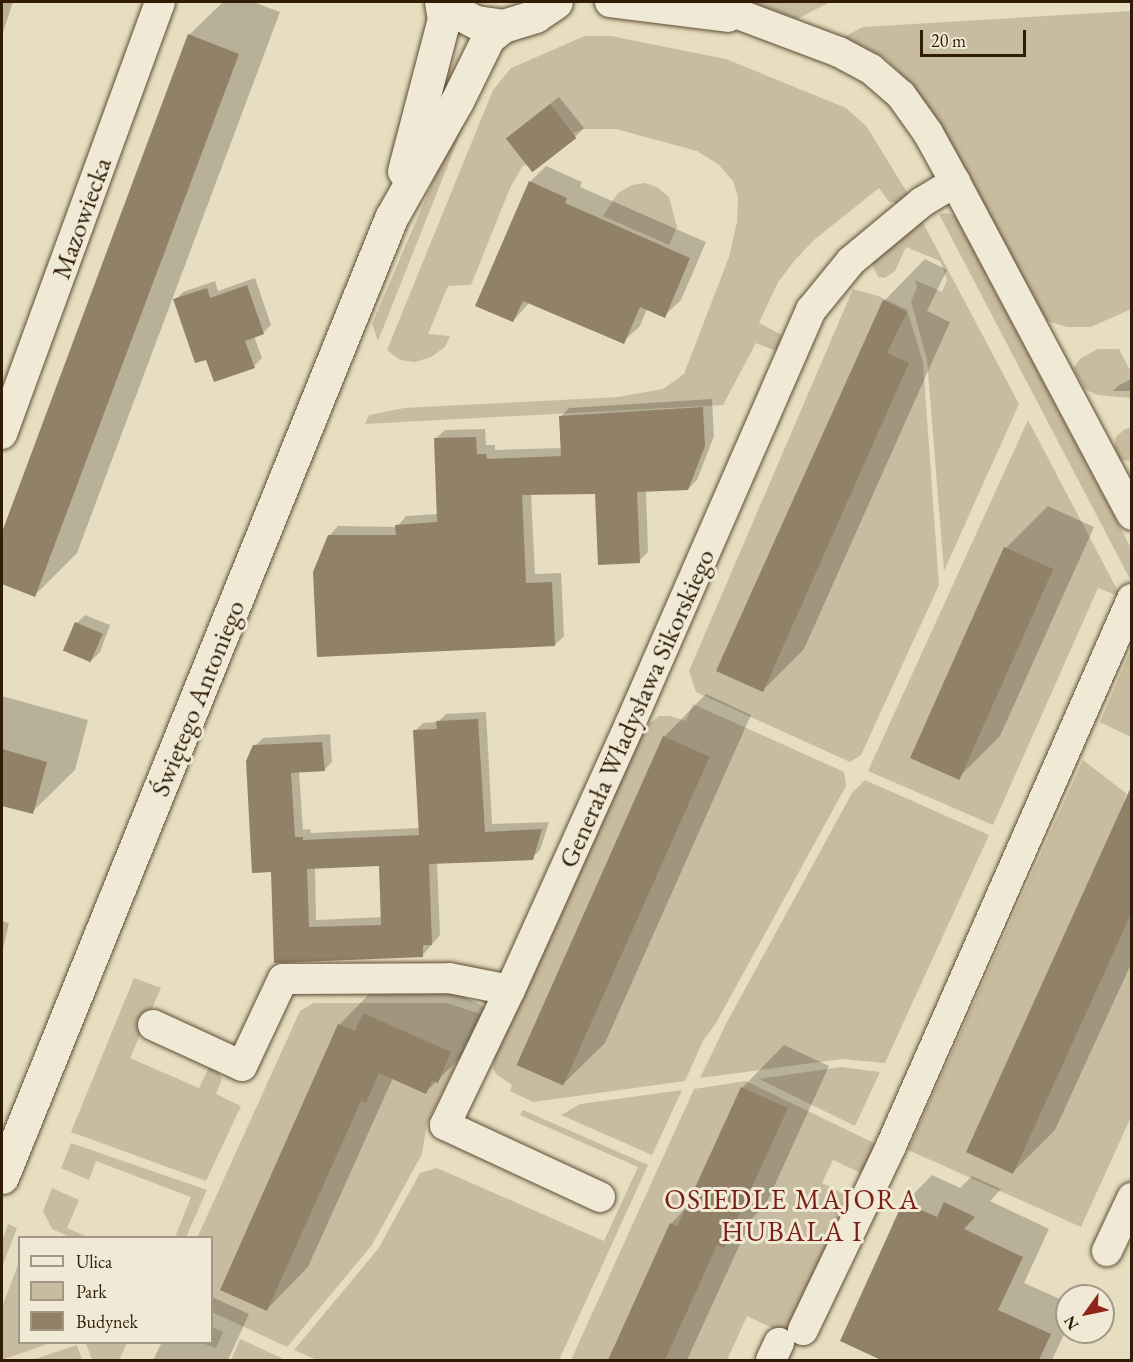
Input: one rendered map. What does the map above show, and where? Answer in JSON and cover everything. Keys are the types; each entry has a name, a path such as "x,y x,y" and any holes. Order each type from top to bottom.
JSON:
{"street":[{"name":"Mazowiecka","path":"2,434 160,2"},
{"name":"Świętego Antoniego","path":"391,218 444,19 441,2"},
{"path":"446,2 453,10 476,22 503,26 536,16 556,2"},
{"path":"610,2 749,20"},
{"path":"706,2 839,52 871,69 901,95 928,133 955,182 1131,515"},
{"name":"Świętego Antoniego","path":"3,1170 391,218 457,101 488,38 503,26"},
{"name":"Generała Władysława Sikorskiego","path":"600,1197 445,1125 510,990 630,724 811,310 850,261 922,202 955,182"},
{"path":"784,1344 891,1146 1032,832 1131,599"},
{"path":"153,1025 242,1066 283,979 449,978 510,990"},
{"path":"1107,1251 1131,1198"}],"green space":[{"path":"751,2 830,2 797,19"},
{"path":"1131,11 1131,309 1091,327 1067,327 1047,321 942,126 913,86 885,58 844,37 863,27"},
{"path":"585,36 611,36 726,59 846,108 867,127 911,199 903,204 889,202 879,188 814,240 795,260 778,282 759,323 782,335 776,351 756,343 723,405 365,424 369,415 404,408 618,397 663,389 684,374 729,257 737,222 738,197 733,181 718,164 697,151 616,129 584,129 561,138 522,167 510,188 471,285 448,286 428,334 450,336 445,347 431,357 415,362 400,360 387,350 493,90 511,68"},
{"path":"463,119 465,122 378,341 372,324 443,158"},
{"path":"645,183 657,187 669,197 677,227 669,245 603,216 618,193 632,185"},
{"path":"947,213 955,216 1131,548 1131,581 939,214"},
{"path":"921,219 1019,404 944,571 927,360 911,301 917,288 915,280 942,292 947,280 940,261 906,247 895,271 885,278 878,277 870,259"},
{"path":"853,289 878,296 907,310 923,362 939,585 861,755 850,762 696,692 689,671"},
{"path":"1098,349 1119,349 1131,372 1131,398 1097,395 1085,389 1073,368 1081,358"},
{"path":"1028,420 1121,597 1098,588 993,825 868,771"},
{"path":"1131,428 1131,461 1120,460 1114,448 1116,437 1125,429"},
{"path":"1131,649 1131,737 1100,722"},
{"path":"693,704 844,772 846,786 716,1023 703,1041 685,1081 533,1102 510,1091 512,1085 496,1074 493,1068 494,1056 643,729 659,716 670,716 686,721"},
{"path":"1083,760 1127,794 1124,801 1131,805 1131,1117 1081,1227 908,1150"},
{"path":"865,780 989,835 885,1063 842,1059 700,1078 727,1022 852,793"},
{"path":"134,978 161,988 130,1058 199,1088 210,1065 215,1067 222,1079 216,1094 241,1106 206,1181 71,1132"},
{"path":"313,1003 447,1003 481,1014 427,1123 422,1154 372,1245 287,1347 213,1312 213,1236 198,1236 300,1011"},
{"path":"841,1067 880,1072 855,1126 759,1079"},
{"path":"746,1081 876,1144 863,1174 833,1160 822,1183 852,1198 788,1335 747,1316 727,1360 571,1360 694,1089"},
{"path":"682,1090 652,1155 561,1115 580,1104"},
{"path":"523,1110 648,1165 559,1360 317,1360 294,1350 378,1249 420,1173 437,1168 604,1241 638,1167 520,1115"},
{"path":"71,1143 207,1190 186,1236 175,1236 191,1197 96,1161 89,1180 61,1168"},
{"path":"52,1188 79,1200 67,1228 86,1236 68,1236 52,1229 43,1211"},
{"path":"8,1224 17,1228 2,1267 2,1241"},
{"path":"18,1265 18,1344 47,1344 2,1360 2,1307"},
{"path":"213,1327 223,1332 216,1348 205,1344 213,1344"},
{"path":"240,1339 286,1360 231,1360"},
{"path":"87,1344 127,1344 119,1360 92,1360"},
{"path":"77,1345 82,1360 32,1360"}],"building":[{"path":"188,34 239,54 35,597 2,584 2,532"},
{"path":"550,104 576,138 532,172 506,138"},
{"path":"529,181 567,198 565,203 690,258 665,318 640,307 624,344 523,301 513,322 475,306"},
{"path":"247,285 264,334 245,341 255,368 214,382 206,360 195,363 173,299 207,288 210,298"},
{"path":"883,300 907,312 887,353 909,363 763,692 716,671"},
{"path":"703,407 705,446 688,490 637,492 640,563 598,565 595,494 522,495 526,583 552,582 555,646 317,657 313,572 328,535 396,535 395,525 437,522 434,438 476,437 477,454 486,454 487,459 561,456 559,416"},
{"path":"1004,547 1053,569 959,780 910,758"},
{"path":"75,622 103,634 91,662 63,651"},
{"path":"478,719 485,832 542,829 533,860 429,864 432,945 423,945 423,957 274,963 271,872 252,873 246,761 253,745 322,742 325,771 291,773 295,837 303,837 303,840 419,835 413,730 437,729 436,721","holes":["379,866 381,925 309,927 307,869"]},
{"path":"663,736 710,757 563,1086 517,1065"},
{"path":"2,749 47,762 33,814 2,806"},
{"path":"1131,787 1131,914 1013,1174 966,1152"},
{"path":"363,1013 451,1052 438,1083 432,1081 426,1094 379,1073 366,1103 361,1101 267,1311 220,1290 338,1024 355,1031"},
{"path":"741,1087 788,1108 724,1248 717,1245 665,1360 608,1360 670,1223 677,1227"},
{"path":"903,1202 937,1217 944,1202 975,1217 964,1229 1023,1257 998,1310 1051,1334 1039,1360 881,1360 840,1341"}],"district":[{"name":"OSIEDLE MAJORA HUBALA I","path":"792,1215"}]}
